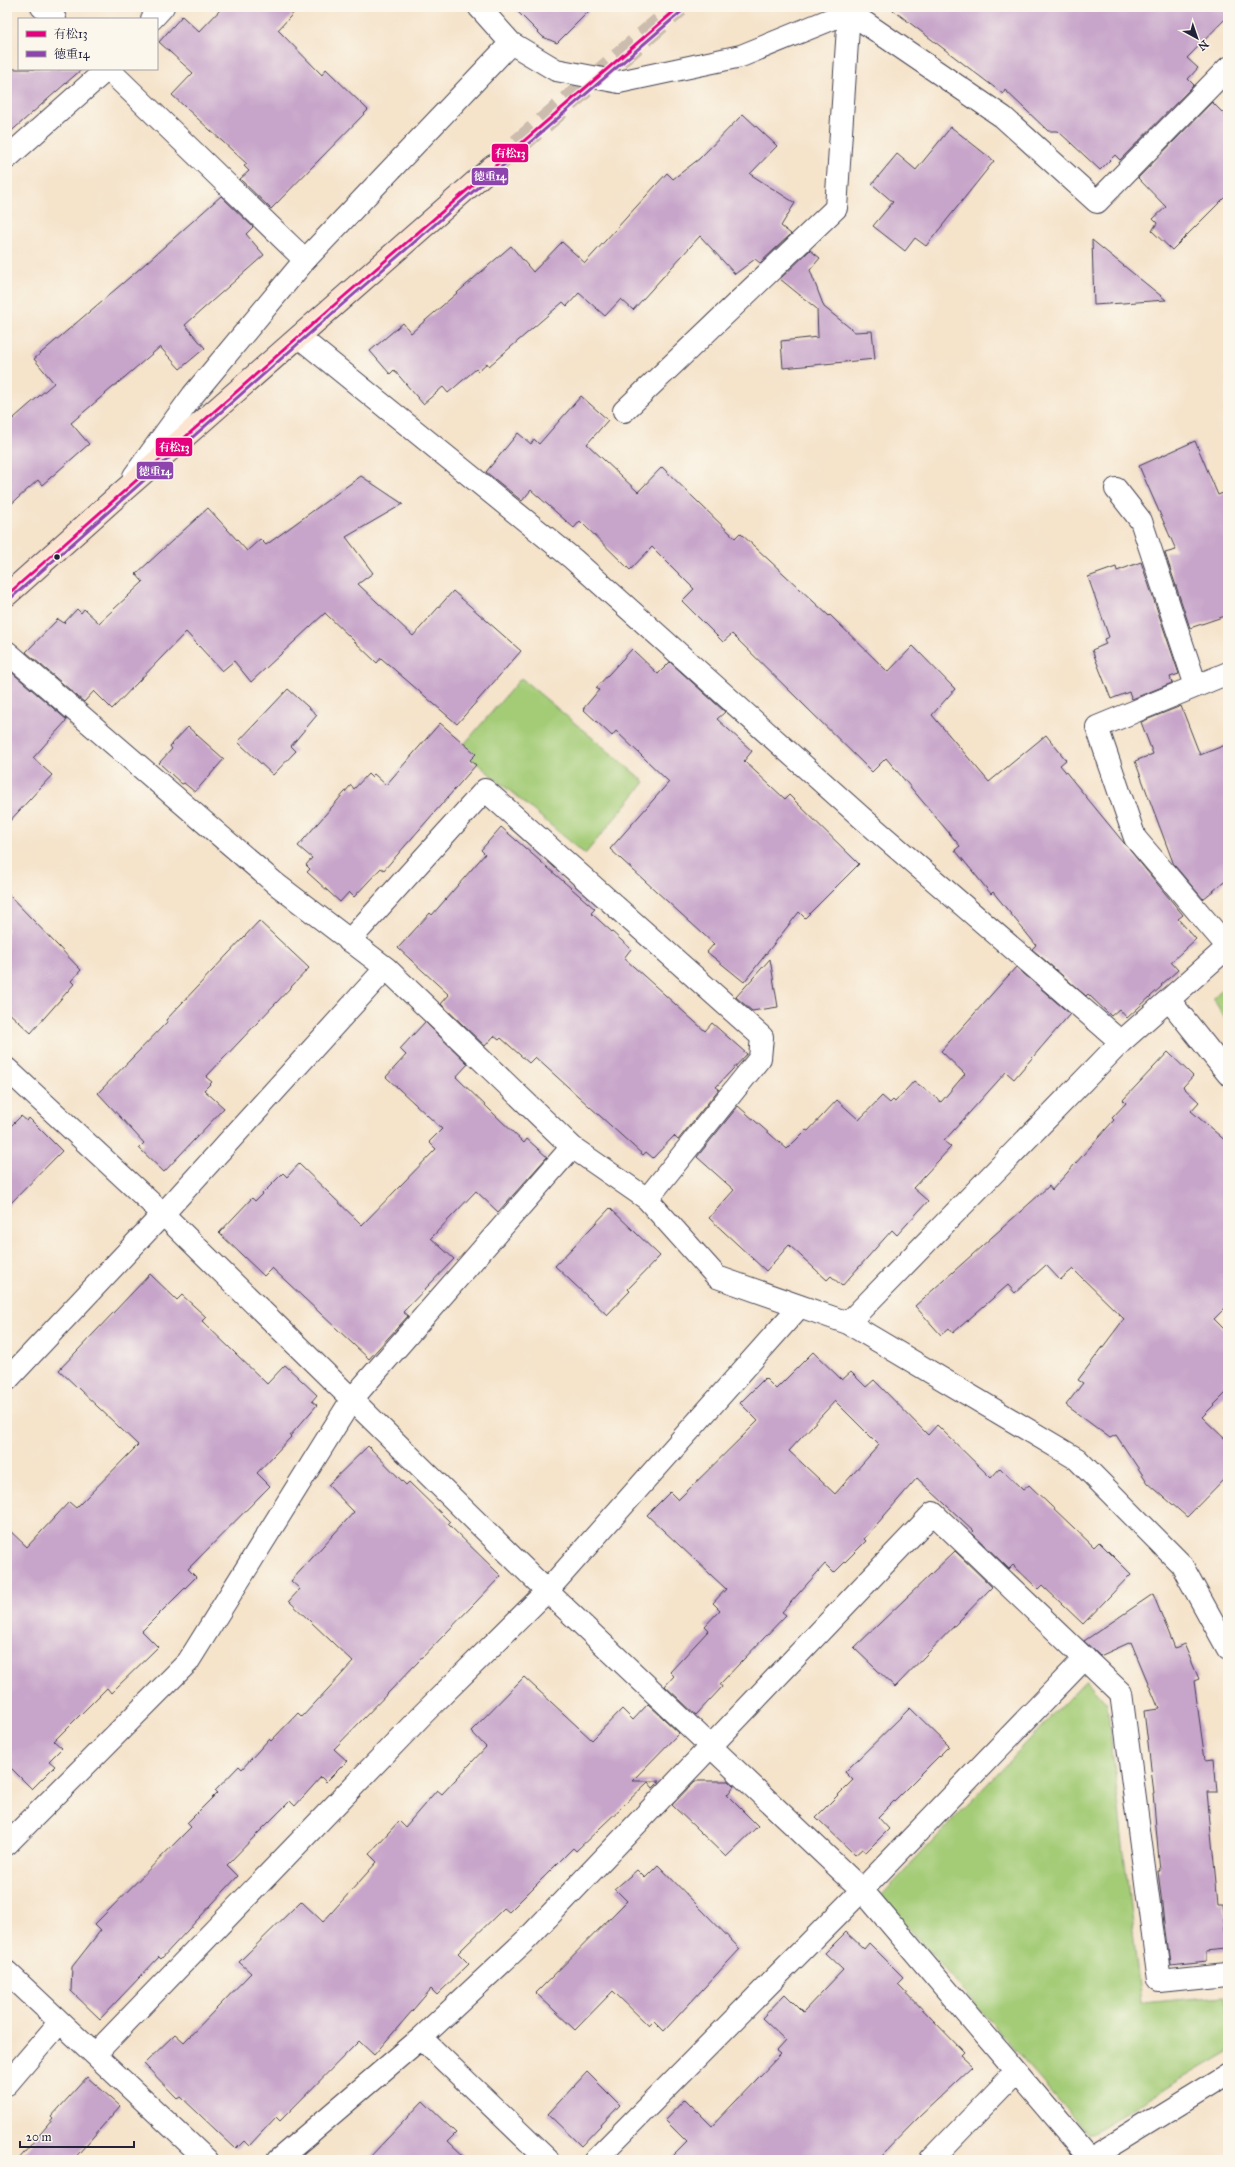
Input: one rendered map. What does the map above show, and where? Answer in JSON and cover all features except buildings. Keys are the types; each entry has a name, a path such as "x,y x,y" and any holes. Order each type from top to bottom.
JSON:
{"main road":[{"path":"7,595 493,166"}],"street":[{"path":"42,7 54,18"},
{"path":"153,18 163,7"},
{"path":"479,7 511,43 556,70 619,82 741,56 852,10"},
{"path":"852,10 1003,117 1097,202 1228,68"},
{"path":"624,411 836,208 852,10"},
{"path":"122,492 193,395 305,260 511,43"},
{"path":"7,158 107,70"},
{"path":"109,70 305,260"},
{"path":"299,337 573,559 861,817 1121,1042"},
{"path":"1116,489 1141,521 1196,686"},
{"path":"7,652 276,884 386,968 572,1147 647,1199 717,1278 848,1323 1077,1459 1181,1564 1228,1649"},
{"path":"848,1323 1121,1042 1228,947 1135,838 1097,727 1228,673"},
{"path":"349,941 485,790 762,1037 760,1058 647,1199"},
{"path":"7,1380 163,1214 386,968"},
{"path":"1169,1000 1228,1074"},
{"path":"9,1075 163,1214 547,1591 862,1890 1015,2073 1090,2159 1228,2074"},
{"path":"7,1844 188,1662 352,1399 572,1147"},
{"path":"95,2054 418,1720 547,1591 800,1306"},
{"path":"278,2160 421,2038 527,1939 933,1513 1121,1693 1159,1981 1228,1974"},
{"path":"595,2160 862,1890 1085,1658"},
{"path":"7,1972 207,2160"},
{"path":"7,2084 60,2022"},
{"path":"421,2038 548,2160"},
{"path":"931,2160 1015,2073"}],"green space":[{"path":"521,678 645,782 585,854 460,749"},
{"path":"1228,983 1228,1024 1213,998"},
{"path":"1086,1680 1107,1704 1141,2003 1224,1996 1228,2018 1228,2052 1088,2135 881,1896"}],"tunnel":[{"path":"493,166 679,7"}],"transit line":[{"name":"有松13","path":"7,595 341,299 679,7"},
{"name":"徳重14","path":"10,599 344,303 682,11"}]}
